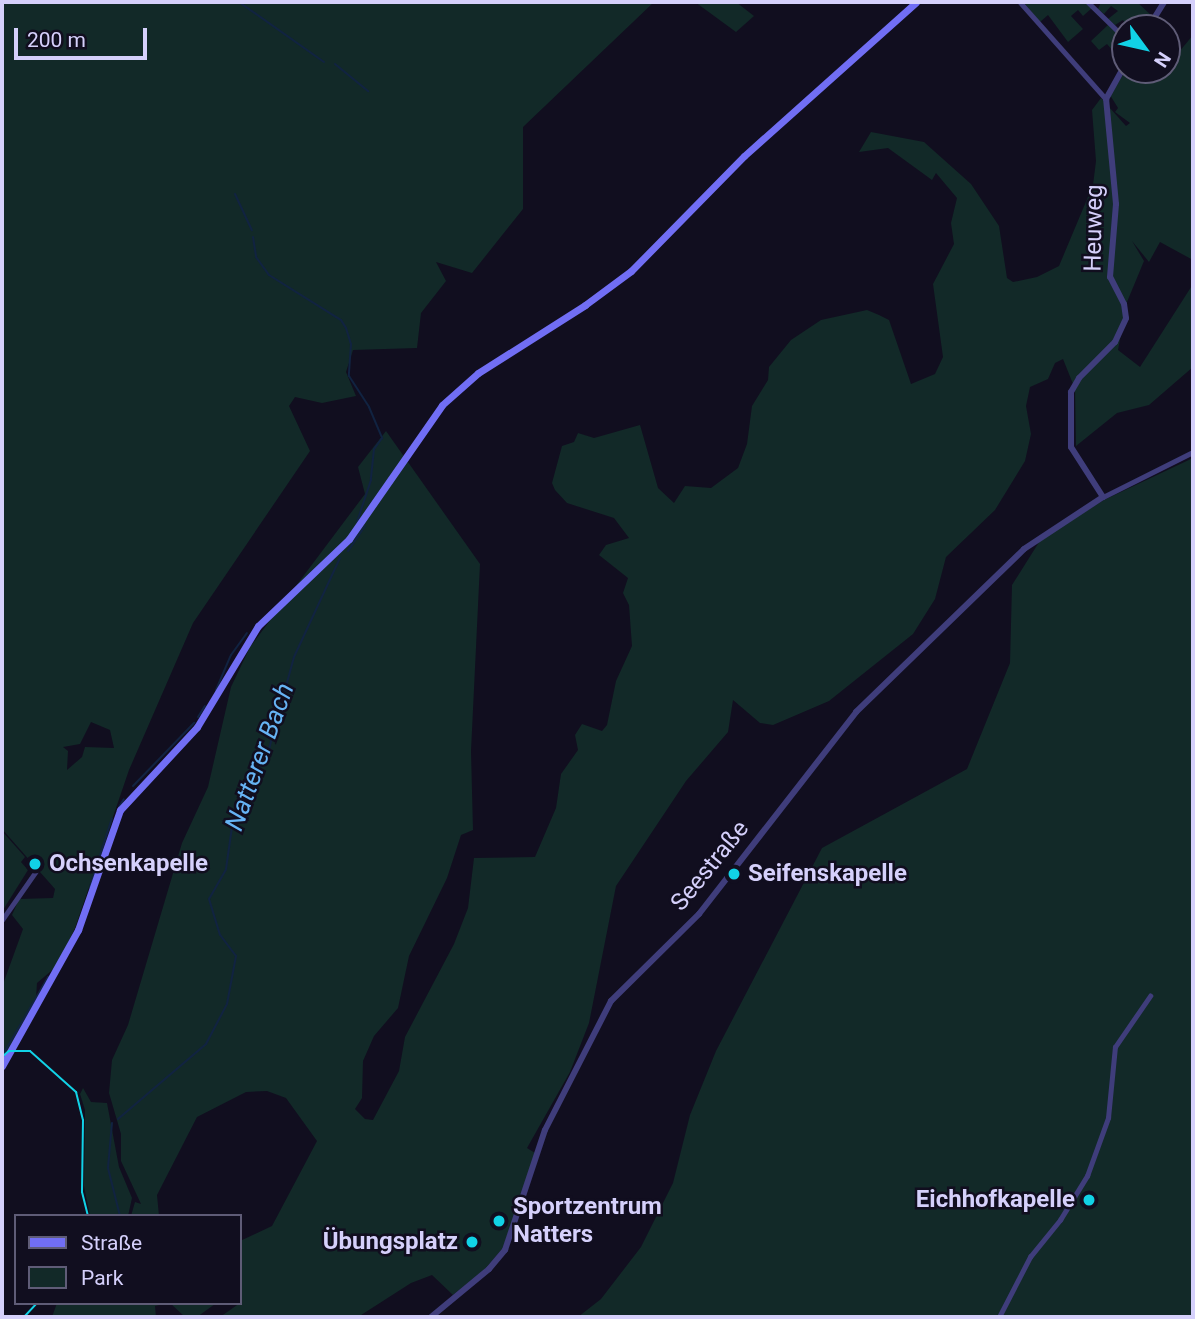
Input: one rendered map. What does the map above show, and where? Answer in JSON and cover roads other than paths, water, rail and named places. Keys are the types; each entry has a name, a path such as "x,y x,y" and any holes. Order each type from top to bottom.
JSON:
{"main road":[{"path":"2,1066 78,930 120,810 197,727 258,626 349,539 442,405 469,379 585,305 631,271 744,156 916,2"}],"street":[{"path":"1020,2 1106,99 1114,84"},
{"path":"1088,2 1111,24"},
{"name":"Heuweg","path":"1103,497 1075,456 1070,436 1073,386 1115,342 1126,318 1124,304 1111,277 1116,204 1106,99"},
{"path":"1103,497 1193,452"},
{"name":"Seestraße","path":"431,1317 486,1272 505,1250 545,1130 611,1001 709,902 856,712 1024,549 1103,497"},
{"path":"2,920 39,867"},
{"path":"999,1317 1030,1257 1060,1220 1087,1176 1108,1118 1115,1047 1150,996"}],"waterway":[{"path":"239,2 324,62"},
{"path":"335,64 368,91"},
{"name":"Natterer Bach","path":"235,194 252,230"},
{"name":"Natterer Bach","path":"253,237 256,257 269,275 341,320 346,328 351,344 349,376 369,407 382,438 374,449 371,480 357,522"},
{"name":"Natterer Bach","path":"348,551 365,526"},
{"name":"Natterer Bach","path":"118,1119 206,1044 227,1004 236,956 220,935 209,899 226,869 233,820 269,749 294,657 340,558"},
{"path":"216,690 231,655 247,633"},
{"path":"198,717 205,706"},
{"path":"133,786 194,723"},
{"path":"119,807 124,799"},
{"path":"90,887 112,818"},
{"path":"4,1053 48,977"},
{"name":"Natterer Bach","path":"112,1123 108,1168 120,1214"}],"tram line":[{"path":"2,1057 9,1051 30,1051 76,1092 83,1120 82,1192 88,1214"},
{"path":"24,1317 35,1305"}],"place":[{"name":"Ochsenkapelle","path":"35,864"},
{"name":"Seifenskapelle","path":"734,874"},
{"name":"Eichhofkapelle","path":"1089,1200"},
{"name":"Sportzentrum Natters","path":"499,1221"},
{"name":"Übungsplatz","path":"472,1242"}]}
